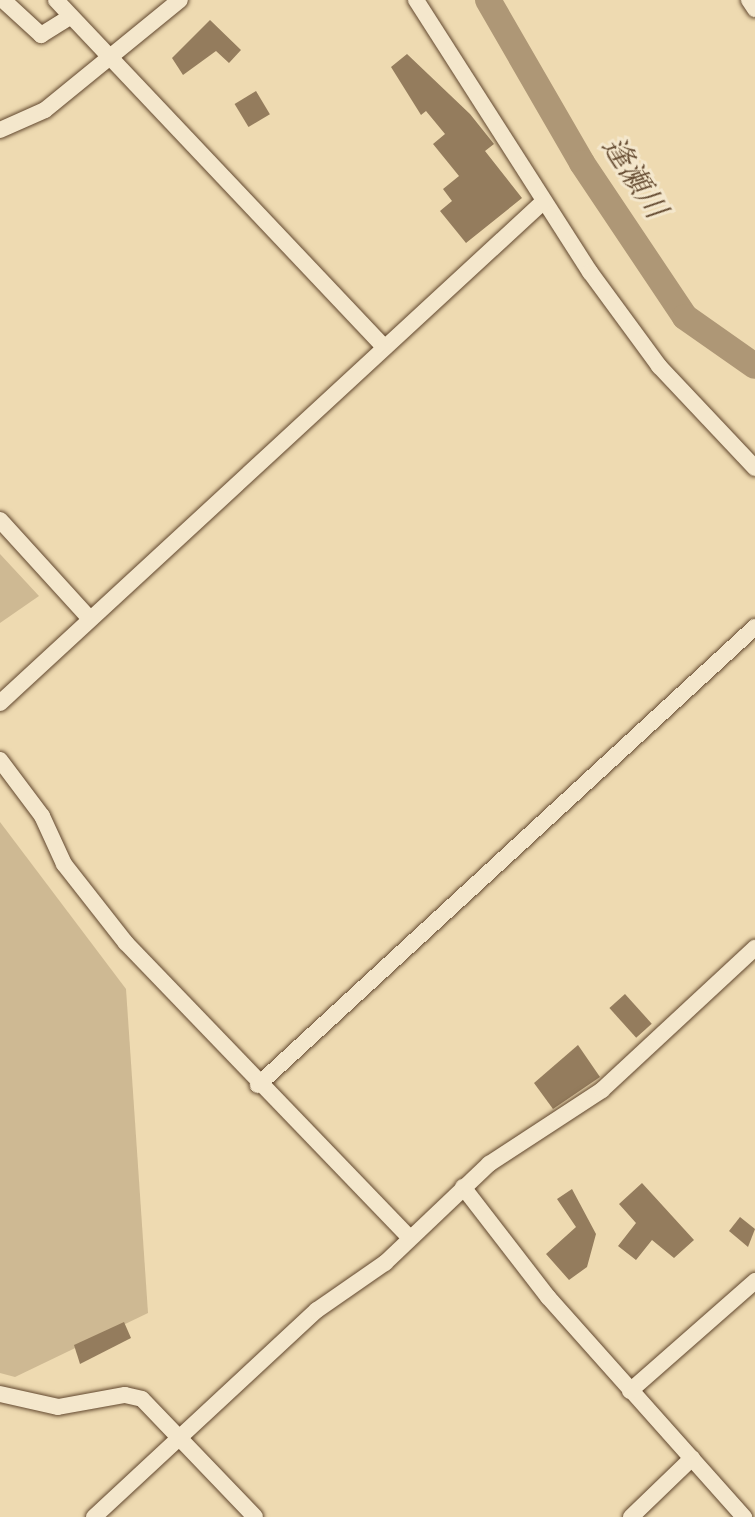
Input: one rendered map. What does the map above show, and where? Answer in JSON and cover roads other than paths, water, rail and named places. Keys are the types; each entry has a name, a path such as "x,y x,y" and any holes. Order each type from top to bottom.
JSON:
{"street":[{"path":"3,0 41,35 70,17"},
{"path":"56,0 110,62 382,345"},
{"path":"0,130 45,110 110,62 180,0"},
{"path":"416,0 544,201 659,366 755,468"},
{"path":"749,0 755,9"},
{"path":"0,703 382,345 544,201"},
{"path":"0,520 90,619"},
{"path":"258,1085 755,627"},
{"path":"0,760 80,887 258,1085 409,1237"},
{"path":"94,1517 182,1439 317,1310 409,1237 463,1187 602,1090 755,948"},
{"path":"463,1187 630,1391 744,1517"},
{"path":"630,1391 754,1283"},
{"path":"0,1394 58,1407 135,1396 182,1439 255,1517"},
{"path":"631,1517 692,1458"}],"waterway":[{"name":"逢瀬川","path":"488,0 582,163 685,317 755,366"}]}
